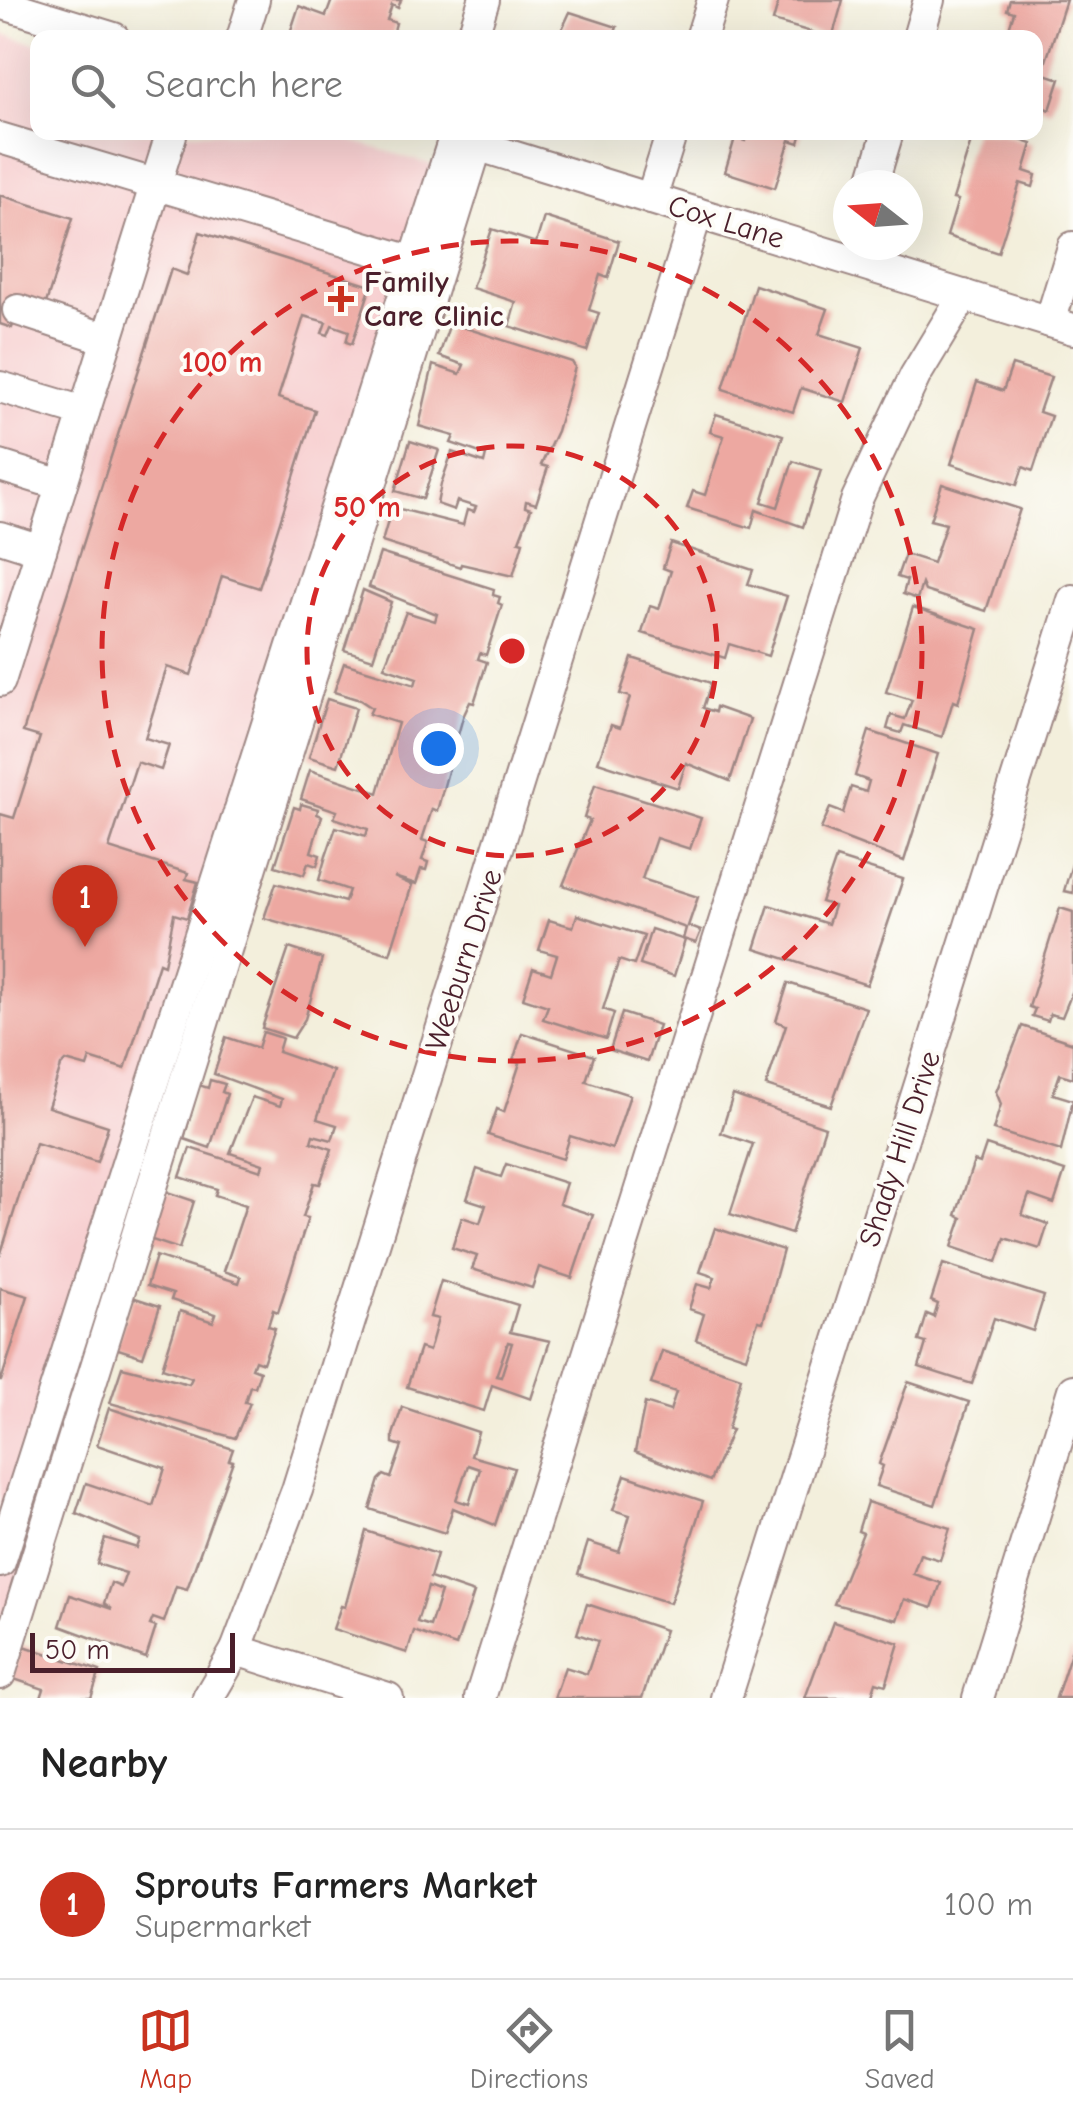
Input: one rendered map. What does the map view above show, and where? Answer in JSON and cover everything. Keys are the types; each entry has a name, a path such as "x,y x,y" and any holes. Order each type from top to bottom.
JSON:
{"street":[{"path":"245,30 254,0"},
{"path":"475,30 484,0"},
{"path":"704,30 713,0"},
{"path":"920,30 929,0"},
{"path":"0,3 37,7 94,30"},
{"path":"0,138 415,262"},
{"path":"0,680 170,140"},
{"path":"0,1562 415,262 449,140"},
{"path":"0,1674 449,140"},
{"name":"Cox Lane","path":"463,140 697,213 833,247"},
{"path":"651,199 669,140"},
{"path":"877,170 886,140"},
{"name":"Weeburn Drive","path":"208,1698 236,1650 297,1490 697,213"},
{"path":"1062,325 1073,247"},
{"name":"Cox Lane","path":"872,260 964,295 1062,325"},
{"path":"480,1698 857,498 914,376 964,295"},
{"path":"18,310 107,339"},
{"path":"0,386 84,412"},
{"path":"0,466 61,486"},
{"path":"0,537 41,550"},
{"name":"Shady Hill Drive","path":"726,1698 1073,600"},
{"path":"978,1698 1073,1390"},
{"path":"236,1650 388,1698"}],"shaded area":[{"path":"0,33 30,42 30,140 349,140 465,175 0,1646"}],"building":[{"path":"332,0 401,0 398,8 392,5 387,20 396,23 394,30 291,30 299,6 326,16"},
{"path":"779,0 843,0 834,30 804,30 773,21"},
{"path":"1010,0 1066,0 1043,70 1043,30 1008,30 1014,12 1007,10"},
{"path":"570,12 617,27 616,30 562,30"},
{"path":"1043,73 1060,79 1050,110 1043,108"},
{"path":"734,140 790,140 775,188 725,172"},
{"path":"971,140 1020,140 1032,144 1024,171 1036,175 1033,187 1020,183 998,253 947,236 958,200 953,199"},
{"path":"0,195 73,218 43,313 20,305 12,328 0,324"},
{"path":"544,217 619,241 608,278 600,275 589,310 599,313 587,351 509,326 516,302 472,288 492,229 536,243"},
{"path":"200,232 371,286 352,344 346,342 349,331 332,325 328,335 322,333 326,322 304,316 278,398 315,410 259,588 222,576 191,675 167,667 145,738 169,745 161,770 137,762 109,848 188,873 186,879 198,882 187,918 174,914 164,965 159,963 125,1069 90,1058 87,1067 66,1061 61,1066 48,1107 108,1126 97,1162 36,1143 0,1256 0,814 14,818 40,737 23,732 171,269 187,275"},
{"path":"755,285 828,309 819,334 863,348 845,402 801,388 793,412 723,389"},
{"path":"450,323 572,362 575,367 557,431 541,465 548,467 536,504 526,501 525,507 531,509 519,541 523,542 513,576 461,564 460,567 382,542 392,507 463,525 467,510 474,512 476,507 457,501 454,510 437,504 452,452 484,463 486,455 451,443 454,436 419,426 433,365 460,374 464,365 439,356"},
{"path":"1012,365 1051,377 1039,412 1051,416 1033,471 1023,467 1017,485 951,464 977,382 1003,391"},
{"path":"716,414 783,435 762,502 778,507 793,461 821,470 803,527 756,510 751,528 687,508 693,491 705,495 724,436 710,432"},
{"path":"410,441 439,450 423,499 395,491"},
{"path":"942,484 1020,509 986,611 925,591 922,584 917,599 903,594 907,580 897,577 905,554 933,563 946,524 930,520"},
{"path":"671,543 753,570 748,584 787,596 768,656 729,644 725,658 642,633 650,606 659,609 671,571 663,568"},
{"path":"380,553 494,589 493,595 500,597 498,603 502,605 486,655 480,653 478,659 487,662 474,703 470,702 463,717 437,811 432,809 422,840 428,842 422,860 428,862 426,870 421,869 416,884 394,877 412,885 390,954 264,918 276,883 345,902 349,890 319,880 326,856 336,827 366,836 368,829 334,818 337,811 301,799 310,770 378,793 398,723 369,714 372,708 360,700 334,692 344,663 415,685 417,678 384,667 406,612 435,621 437,614 369,587"},
{"path":"363,590 391,602 373,659 344,650"},
{"path":"913,607 979,629 958,703 953,701 942,737 904,725 901,733 887,729 891,715 905,719 912,700 886,692"},
{"path":"632,658 711,683 703,708 715,712 716,707 750,719 730,781 686,763 678,788 598,762 611,725 620,728 630,697 620,694"},
{"path":"327,699 356,708 338,766 309,757"},
{"path":"869,731 938,754 904,861 821,829 830,808 843,813 851,787 866,792 869,781 855,776"},
{"path":"595,784 701,818 690,849 656,838 642,879 698,897 688,926 701,931 696,943 683,939 686,928 563,885 590,820 584,818"},
{"path":"301,804 318,809 317,814 322,816 311,852 320,855 317,866 308,863 304,875 275,866 294,807 300,809"},
{"path":"836,858 903,879 867,985 755,949 769,905 828,924 834,906 821,902"},
{"path":"1073,864 1073,893 1064,891"},
{"path":"1060,908 1073,912 1073,990 1062,1017 1050,1014 1048,1021 1032,1016 1035,1009 1029,1007"},
{"path":"577,915 644,936 634,965 619,960 603,1009 614,1013 606,1039 543,1019 548,1006 523,998 533,968 551,974 557,955 539,950 549,920 573,927"},
{"path":"651,929 685,940 674,976 640,965"},
{"path":"289,948 322,959 305,1019 293,1038 262,1028"},
{"path":"788,983 866,1008 831,1106 766,1086 786,1025 776,1021"},
{"path":"622,1013 659,1025 647,1062 610,1050"},
{"path":"1022,1026 1073,1043 1073,1078 1060,1074 1053,1094 1073,1100 1061,1151 993,1130 1001,1104 996,1092"},
{"path":"263,1032 282,1038 278,1052 333,1071 317,1119 337,1125 332,1140 313,1135 311,1142 332,1149 320,1184 314,1183 303,1217 308,1218 278,1312 273,1310 268,1326 275,1328 263,1363 255,1360 252,1368 260,1371 255,1387 250,1386 245,1402 250,1403 235,1438 110,1403 122,1367 189,1384 192,1378 162,1368 180,1311 213,1322 216,1314 171,1300 173,1294 147,1286 156,1256 239,1283 241,1277 224,1271 246,1205 215,1195 217,1189 180,1177 190,1148 261,1171 263,1164 230,1153 252,1097 280,1106 282,1099 214,1074 226,1037 258,1048"},
{"path":"522,1033 594,1056 586,1081 630,1095 612,1149 570,1136 563,1159 488,1135 497,1109 504,1112 520,1063 513,1061"},
{"path":"210,1080 225,1084 222,1092 227,1094 210,1148 184,1139 199,1085 208,1088"},
{"path":"733,1095 825,1127 791,1234 730,1214 753,1144 721,1133"},
{"path":"986,1145 1065,1171 1054,1204 1029,1195 1022,1215 1048,1224 1040,1249 1005,1238 997,1262 952,1247 962,1218 956,1215 974,1161 980,1163"},
{"path":"506,1164 566,1183 559,1204 593,1215 572,1278 539,1267 532,1288 472,1269 477,1256 452,1248 462,1217 480,1223 486,1205 467,1199 477,1169 501,1177"},
{"path":"164,1191 194,1201 179,1249 149,1239"},
{"path":"715,1228 783,1250 763,1322 758,1321 746,1357 696,1340 704,1314 689,1309 697,1284 711,1288 715,1277 700,1272"},
{"path":"943,1264 1044,1296 1033,1331 994,1318 972,1384 919,1367 926,1343 919,1341 927,1314 934,1317 938,1304 931,1301"},
{"path":"441,1281 518,1305 510,1332 550,1341 531,1399 492,1385 484,1411 407,1387 420,1348 429,1351 438,1319 430,1317","holes":["508,1342 512,1343 501,1377 496,1376"]},
{"path":"0,1288 28,1296 1,1381 0,1381"},
{"path":"132,1297 160,1306 143,1357 115,1348"},
{"path":"662,1351 741,1377 728,1429 732,1430 710,1481 635,1452 645,1403 670,1411 676,1392 651,1384"},
{"path":"908,1382 969,1402 935,1505 876,1486 883,1466 879,1464"},
{"path":"402,1407 478,1432 471,1456 514,1468 495,1525 453,1508 445,1533 370,1509 379,1480 384,1475 391,1478 402,1446 393,1443","holes":["468,1465 480,1469 469,1504 456,1500"]},
{"path":"109,1408 233,1449 229,1460 233,1461 187,1589 176,1586 164,1622 153,1618 150,1625 156,1627 146,1658 60,1626 70,1595 112,1609 104,1603 111,1583 121,1587 126,1573 97,1564 105,1538 137,1548 140,1540 76,1513 86,1483 153,1506 165,1468 97,1445"},
{"path":"625,1475 703,1501 670,1603 578,1574 588,1542 619,1552 630,1515 613,1510"},
{"path":"867,1502 950,1528 940,1560 920,1554 913,1574 941,1583 932,1608 904,1599 897,1620 834,1604 863,1533 858,1531"},
{"path":"366,1531 437,1554 430,1578 474,1593 456,1646 414,1631 407,1653 333,1629 341,1606 345,1607","holes":["428,1587 441,1592 430,1626 417,1622"]},
{"path":"587,1604 665,1630 642,1698 554,1698 565,1667 587,1674 598,1641 577,1634"},
{"path":"833,1622 899,1643 886,1685 876,1682 871,1698 805,1698"},
{"path":"21,1645 100,1671 91,1698 41,1698 44,1689 11,1678"},
{"path":"1072,1649 1073,1698 1056,1698"}],"place":[{"name":"Family Care Clinic","path":"341,299"},
{"name":"Sprouts Farmers Market","path":"85,947"}]}
